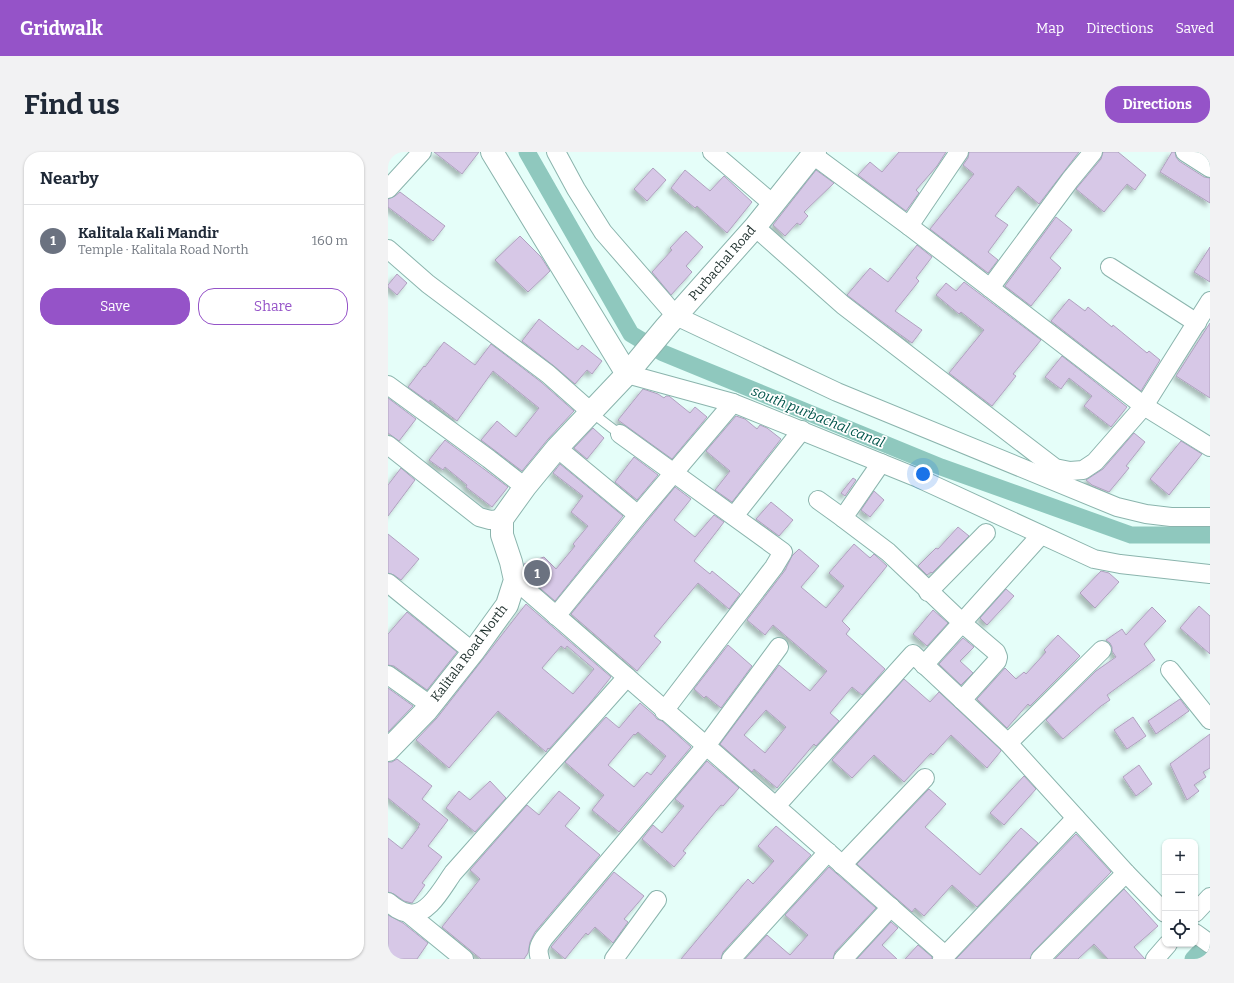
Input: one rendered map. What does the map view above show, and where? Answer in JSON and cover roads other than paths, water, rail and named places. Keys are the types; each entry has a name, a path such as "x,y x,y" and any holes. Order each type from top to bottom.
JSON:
{"street":[{"path":"388,189 422,152"},
{"path":"492,152 633,367 733,403 881,462 1094,559 1120,564 1210,574"},
{"path":"556,152 603,232 671,321 837,392 1116,507 1146,514 1210,517"},
{"path":"712,152 772,204"},
{"path":"909,226 959,152"},
{"path":"990,288 1070,180 1093,152"},
{"path":"1185,152 1210,168"},
{"path":"814,154 1144,406 1210,447"},
{"name":"Purbachal Road","path":"633,367 671,321 755,227 772,204 814,154"},
{"path":"755,227 843,305 1054,468 1070,471 1083,470 1095,462 1144,406 1210,301"},
{"path":"388,249 428,284 548,374 591,412"},
{"path":"1110,267 1197,323"},
{"path":"633,367 557,448 525,487 502,519 502,535 515,580 664,711 776,806 944,957 1076,818"},
{"path":"388,385 525,487"},
{"path":"556,616 638,515 733,403"},
{"path":"734,516 802,430"},
{"path":"616,431 675,472 783,552 762,583 664,711"},
{"path":"388,445 479,517 490,520 502,519"},
{"path":"557,448 638,515"},
{"path":"843,518 881,462"},
{"path":"818,500 888,552 928,592 996,652 998,657 995,664 962,700"},
{"path":"928,592 986,533"},
{"path":"924,665 1041,535"},
{"name":"Kalitala Road North","path":"388,750 430,705 473,652 507,605 515,580"},
{"path":"388,583 473,652"},
{"path":"537,957 539,944 706,746 779,647"},
{"path":"1008,743 1102,650"},
{"path":"776,806 913,654 1008,743 1126,873 1163,911"},
{"path":"1170,670 1210,720"},
{"path":"388,675 430,705"},
{"path":"409,914 421,912 429,906 453,873 627,677"},
{"path":"842,865 925,778"},
{"path":"731,959 828,852"},
{"path":"1040,959 1126,873"},
{"path":"1197,911 1210,897"},
{"path":"614,959 657,900"},
{"path":"388,902 409,914 464,959"},
{"path":"843,959 890,907"},
{"path":"1198,935 1210,944"},
{"path":"1155,959 1165,947"}],"lane":[{"path":"591,412 616,431"}],"waterway":[{"name":"south purbachal canal","path":"527,152 631,334 663,353 941,467 1131,535 1210,535"},
{"path":"1193,959 1210,941"}],"place":[{"name":"Kalitala Kali Mandir","path":"537,573"}]}
